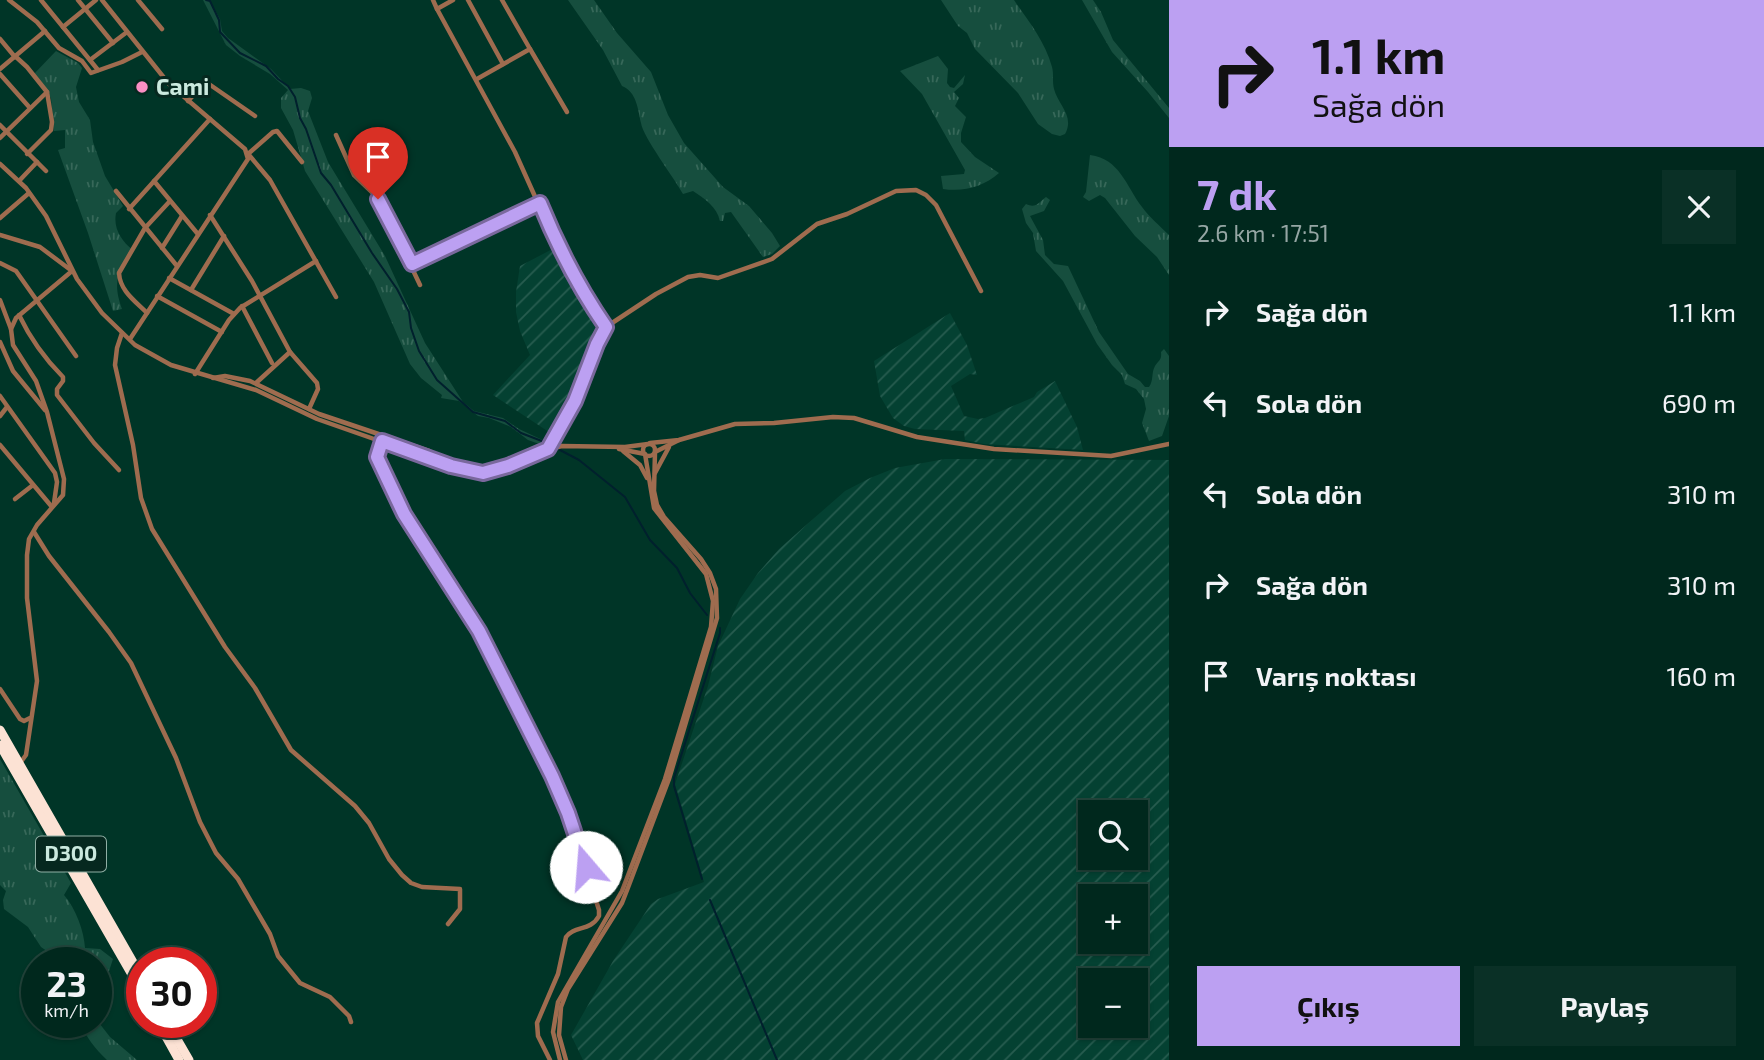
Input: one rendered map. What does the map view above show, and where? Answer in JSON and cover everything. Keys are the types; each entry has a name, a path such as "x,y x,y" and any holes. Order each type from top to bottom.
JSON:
{"highway":[{"name":"D300","path":"0,730 126,950"},
{"name":"D300","path":"1,750 126,965"},
{"path":"168,1038 180,1060"},
{"path":"176,1038 189,1060"}],"street":[{"path":"9,0 45,31 59,48 82,61 91,73 142,52"},
{"path":"41,0 98,70"},
{"path":"78,0 113,43"},
{"path":"63,27 96,0"},
{"path":"102,0 169,84 238,143 270,180 336,297"},
{"path":"138,0 162,29"},
{"path":"433,0 540,203 559,250 606,327"},
{"path":"437,9 453,0"},
{"path":"468,0 504,64"},
{"path":"502,0 567,113"},
{"path":"30,108 0,71 45,31"},
{"path":"90,60 127,32"},
{"path":"0,39 47,92 52,128 27,154"},
{"path":"477,79 530,49"},
{"path":"188,101 206,82 255,116"},
{"path":"0,138 47,92"},
{"path":"130,209 209,119"},
{"path":"0,125 46,171"},
{"path":"130,340 197,233 247,163 248,154 273,132 278,131 302,162"},
{"path":"337,135 354,175 383,207 420,285"},
{"path":"19,181 37,162"},
{"path":"0,164 19,181 46,216 72,271 102,313 130,340 171,365 256,390 317,419 483,473 562,446 625,447 679,440 735,424 833,417 853,418 917,437 994,449 1111,456 1169,444"},
{"path":"154,181 197,233"},
{"path":"548,449 575,401 606,327 656,294 688,277 700,275 719,278 772,259 817,224 847,214 896,191 915,190 926,195 936,205 981,291"},
{"path":"116,191 177,266"},
{"path":"0,218 29,193"},
{"path":"147,313 125,291 119,273 145,228 170,201"},
{"path":"412,264 540,203"},
{"path":"210,215 260,294 290,352 318,385 309,409"},
{"path":"162,248 182,216"},
{"path":"0,235 40,247 72,271"},
{"path":"191,290 224,236"},
{"path":"195,374 242,306 316,261"},
{"path":"0,263 16,271 76,356"},
{"path":"11,329 19,315 72,271"},
{"path":"169,278 234,314"},
{"path":"157,296 222,332"},
{"path":"0,300 17,354 36,381 65,479 63,495 33,531 28,547 27,598 37,670 26,755 19,764"},
{"path":"242,306 272,363"},
{"path":"19,315 30,339 63,377 57,395 119,470"},
{"path":"122,332 116,365 141,498 152,529 225,647 255,688 291,750 355,806 369,823 388,859 411,883 422,887 460,888 460,909 449,924"},
{"path":"0,342 13,371 47,412"},
{"path":"256,383 290,352"},
{"path":"212,378 231,377 256,383 309,409 429,451 456,466"},
{"path":"0,397 55,473 57,482 52,507"},
{"path":"0,416 7,407"},
{"path":"605,446 650,456 679,440"},
{"path":"382,441 378,459 404,514 479,631 552,776 568,813 599,910 600,916 590,927 569,933 566,937 558,974 537,1023 538,1036 550,1060"},
{"path":"566,1060 559,1035 561,1007 568,989 622,903 669,779 718,618 716,589 710,573 664,517 655,498 655,446 649,444"},
{"path":"560,1060 553,1032 558,1002 622,891 665,779 713,615 706,574 654,508 643,448 649,444"},
{"path":"0,445 52,507"},
{"path":"653,477 669,447"},
{"path":"620,449 640,465 648,482"},
{"path":"15,499 33,485"},
{"path":"33,531 131,663 176,758 216,853 238,878 270,934 278,956 300,983 330,998 349,1016 351,1022"},
{"path":"0,690 20,719 27,720 31,717"}],"shaded area":[{"path":"564,243 577,276 606,320 607,326 555,436 493,395 530,355 516,312 520,266"},
{"path":"950,313 967,345 977,375 970,374 951,386 964,416 985,418 1034,397 1037,392 1055,381 1077,427 1083,450 984,444 965,440 964,431 915,429 904,426 893,418 880,396 874,361"},
{"path":"945,459 1169,460 1169,1060 583,1060 571,1035 613,961 651,904 704,882 675,784 708,686 718,646 740,599 779,549 845,491 895,468"}],"green space":[{"path":"203,0 209,0 220,19 222,31 228,38 271,69 290,89 310,91 312,98 308,111 328,162 385,256 425,343 463,402 474,411 503,418 549,443 545,446 528,440 511,427 478,416 459,401 441,398 442,395 421,378 410,364 374,282 305,171 293,130 281,108 281,98 288,90 270,74 226,45"},
{"path":"568,0 594,0 617,33 651,72 668,115 684,143 723,187 749,206 772,233 780,246 772,254 763,257 731,212 725,213 723,221 720,221 713,207 702,197 693,191 683,194 647,138 634,97 622,86 603,50"},
{"path":"941,0 1014,0 1036,32 1049,58 1054,89 1067,116 1068,128 1065,134 1052,134 1038,124 1018,93 975,49 967,33 958,26"},
{"path":"1082,0 1093,0 1113,40 1169,108 1169,118 1112,52"},
{"path":"56,51 82,68 76,87 79,102 90,120 93,142 105,176 123,206 116,213 117,229 125,243 133,250 118,278 117,291 122,309 113,311 58,150 65,148 65,130 54,131 51,98 34,74"},
{"path":"938,56 948,69 947,83 950,87 954,88 965,75 963,84 954,92 959,98 955,106 966,117 961,142 975,157 999,173 973,187 943,189 941,176 964,174 965,170 922,94 900,71"},
{"path":"1090,155 1109,162 1115,168 1145,211 1169,235 1169,275 1157,257 1135,236 1105,198 1100,195 1089,201 1083,197 1086,192"},
{"path":"1046,197 1050,200 1044,211 1030,216 1043,240 1045,255 1054,264 1068,266 1099,332 1128,374 1145,387 1149,387 1161,352 1164,349 1169,356 1169,416 1162,436 1149,441 1142,423 1146,409 1144,399 1136,389 1125,384 1122,375 1097,344 1063,281 1036,251 1033,233 1026,223 1022,209 1026,204 1035,205"},
{"path":"0,759 71,883 64,895 79,920 85,947 41,947 28,927 4,909 6,891 0,885"},
{"path":"88,1038 111,1038 137,1060 107,1060"}],"waterway":[{"path":"206,0 210,1 219,20 220,32 240,53 266,66 288,86 295,97 321,173 397,289 409,312 419,351 437,380 473,412 505,421 521,433 547,443"},
{"path":"560,450 579,460 625,497 650,540 677,568 690,593 707,615"},
{"path":"702,879 674,786 674,778 720,628"},
{"path":"710,900 777,1060"}],"place":[{"name":"Cami","path":"142,87"}],"route":[{"path":"378,199 412,264 540,203 559,250 606,327 575,401 548,449 483,473 451,466 382,441 377,457 404,514 479,631 552,776 586,867"}]}
